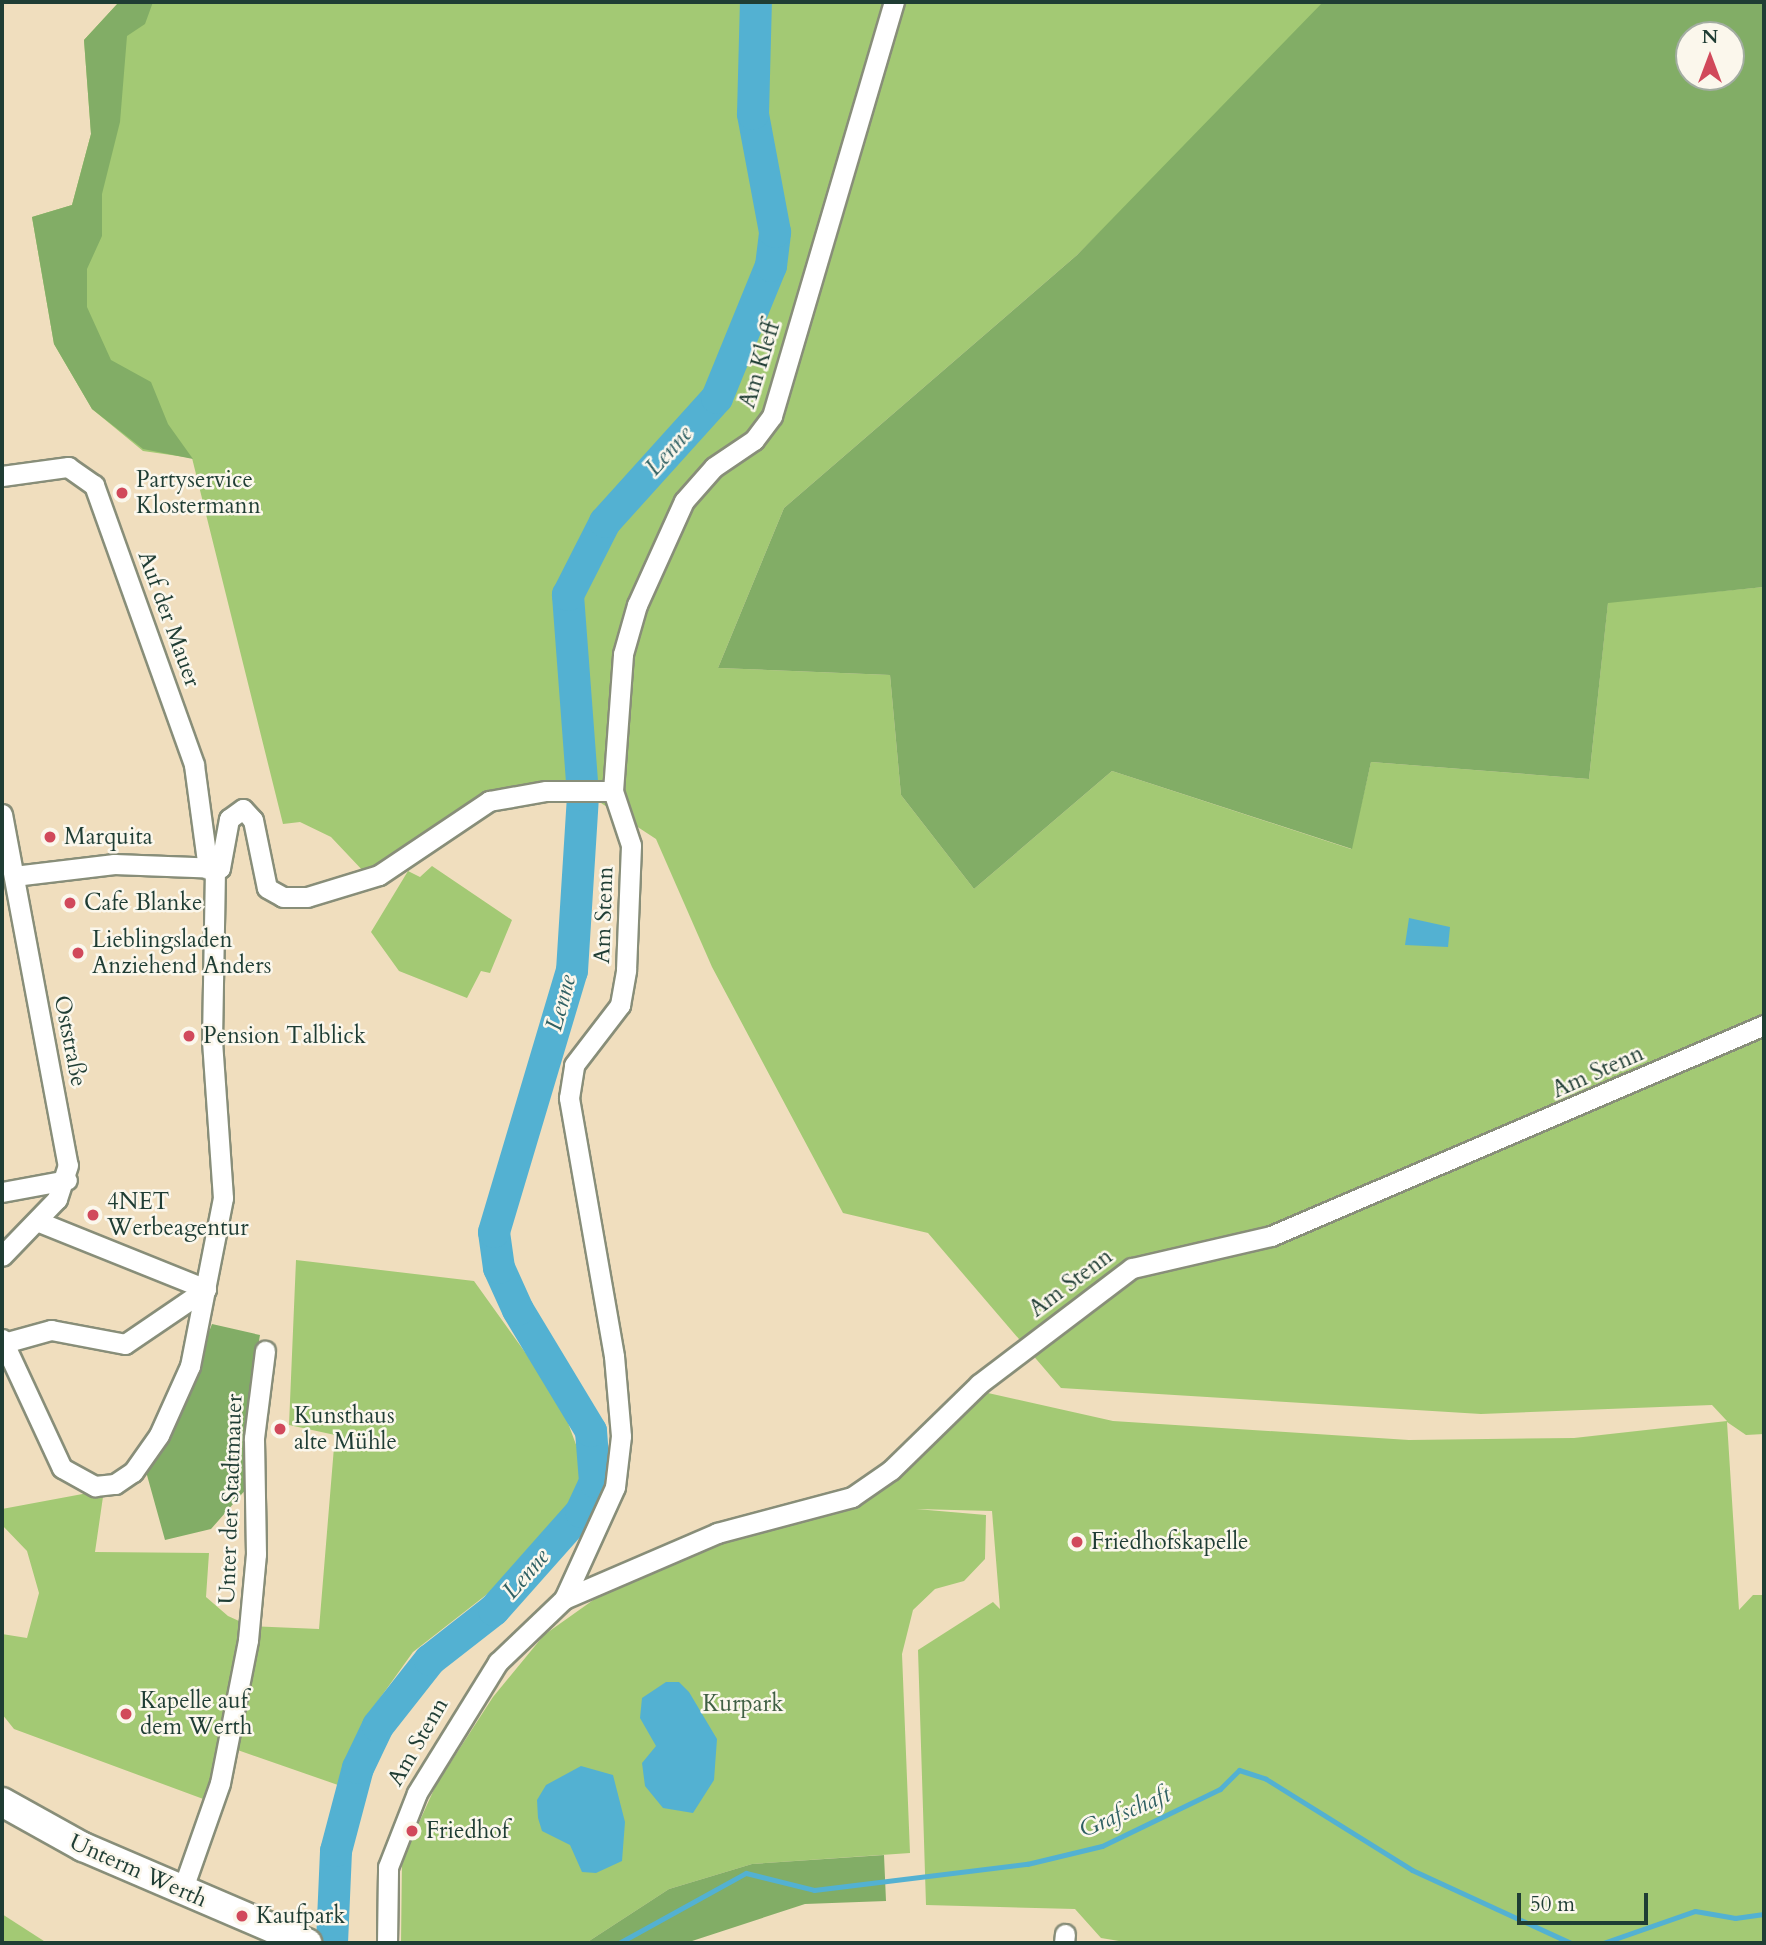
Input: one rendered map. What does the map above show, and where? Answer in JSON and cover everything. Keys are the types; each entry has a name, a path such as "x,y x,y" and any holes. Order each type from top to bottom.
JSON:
{"street":[{"name":"Am Kleff","path":"604,791 623,654 637,605 684,500 714,467 754,440 772,416 894,2"},
{"name":"Auf der Mauer","path":"2,476 68,467 94,485 194,765 211,869 212,1041 225,1182 190,1366 147,1455 128,1476 107,1486 83,1483 62,1468 3,1341"},
{"path":"14,876 114,864 211,869 224,861 229,819 237,810 251,814 267,888 282,897 307,897 379,875 489,801 546,791 604,791"},
{"name":"Am Stenn","path":"564,1599 615,1487 621,1436 612,1343 569,1098 574,1065 609,1023 623,993 631,845 604,791"},
{"name":"Oststraße","path":"2,814 5,848 14,876 66,1143 67,1180"},
{"name":"Am Stenn","path":"387,1943 388,1867 417,1793 498,1662 564,1599 717,1533 852,1497 891,1470 979,1384 1132,1268 1271,1236 1764,1025"},
{"path":"2,1192 67,1180"},
{"path":"2,1256 37,1221 67,1180"},
{"path":"37,1221 206,1289"},
{"path":"3,1341 51,1330 125,1343 206,1289"},
{"name":"Unter der Stadtmauer","path":"182,1891 220,1783 248,1640 257,1554 254,1437 265,1351"},
{"name":"Unterm Werth","path":"2,1802 63,1838 307,1943"}],"green space":[{"name":"Kurpark","path":"119,2 1330,2 1077,255 784,508 718,668 890,675 901,795 974,889 1112,771 1351,849 1371,762 1589,779 1608,602 1764,587 1764,1434 1746,1435 1727,1422 1739,1610 1753,1595 1764,1595 1764,1943 1131,1943 1101,1938 1075,1909 926,1905 918,1650 993,1602 1000,1609 992,1511 916,1509 986,1515 985,1559 964,1581 935,1589 913,1610 902,1654 910,1853 752,1864 669,1889 586,1943 401,1943 402,1860 436,1785 493,1697 544,1635 620,1581 732,1534 858,1502 988,1393 1113,1421 1409,1440 1574,1438 1727,1421 1712,1405 1481,1414 1061,1388 928,1233 843,1213 712,967 656,839 572,784 517,788 365,873 331,837 300,822 283,824 192,458 143,451 92,409 54,344 32,217 72,205 91,134 84,40"},
{"path":"119,2 153,2 145,24 127,36 120,122 102,194 102,236 87,269 87,307 111,360 151,382 168,424 193,459 143,449 92,409 54,344 32,217 72,205 91,134 84,40"},
{"path":"1323,2 1764,2 1764,587 1608,603 1589,779 1371,762 1352,849 1112,771 974,889 901,795 890,675 718,668 784,508 1077,255"},
{"path":"432,866 512,920 490,973 481,971 467,998 399,971 371,932 408,871 420,877"},
{"path":"296,1260 474,1281 560,1401 582,1461 583,1476 541,1552 413,1652 365,1719 338,1785 229,1747 206,1800 14,1729 2,1714 2,1634 27,1638 39,1593 27,1551 2,1525 2,1509 104,1490 95,1552 209,1553 206,1597 228,1616 250,1626 319,1629 335,1435 289,1425"},
{"path":"212,1324 260,1335 247,1409 248,1487 211,1529 165,1540 145,1468 167,1440"},
{"path":"884,1855 886,1901 805,1904 686,1943 586,1943 669,1889 752,1864"},
{"path":"2,1914 47,1943 2,1943"}],"water":[{"path":"1409,918 1450,927 1448,947 1405,945"},
{"path":"666,1682 679,1682 689,1692 717,1739 714,1780 693,1813 663,1808 645,1786 642,1763 656,1746 640,1718 642,1698"},
{"path":"581,1766 613,1775 625,1822 622,1861 596,1873 582,1872 570,1845 542,1831 538,1818 537,1800 546,1785"}],"waterway":[{"name":"Lenne","path":"332,1943 336,1851 358,1768 378,1726 430,1660 494,1610 581,1512 595,1482 591,1431 518,1310 499,1268 494,1232 572,971 583,795 568,595 605,522 717,398 771,266 775,232 753,114 756,2"},
{"name":"Grafschaft","path":"619,1943 746,1873 814,1890 1027,1864 1102,1846 1220,1789 1239,1770 1266,1779 1412,1870 1571,1943"},
{"name":"Grafschaft","path":"1603,1943 1695,1911 1735,1918 1764,1914"}],"place":[{"name":"Partyservice Klostermann","path":"122,493"},
{"name":"Marquita","path":"50,837"},
{"name":"Cafe Blanke","path":"70,903"},
{"name":"Lieblingsladen Anziehend Anders","path":"78,953"},
{"name":"Pension Talblick","path":"189,1036"},
{"name":"4NET Werbeagentur","path":"93,1215"},
{"name":"Kunsthaus alte Mühle","path":"280,1429"},
{"name":"Friedhofskapelle","path":"1077,1542"},
{"name":"Kapelle auf dem Werth","path":"126,1714"},
{"name":"Friedhof","path":"412,1831"},
{"name":"Kaufpark","path":"242,1916"}]}
